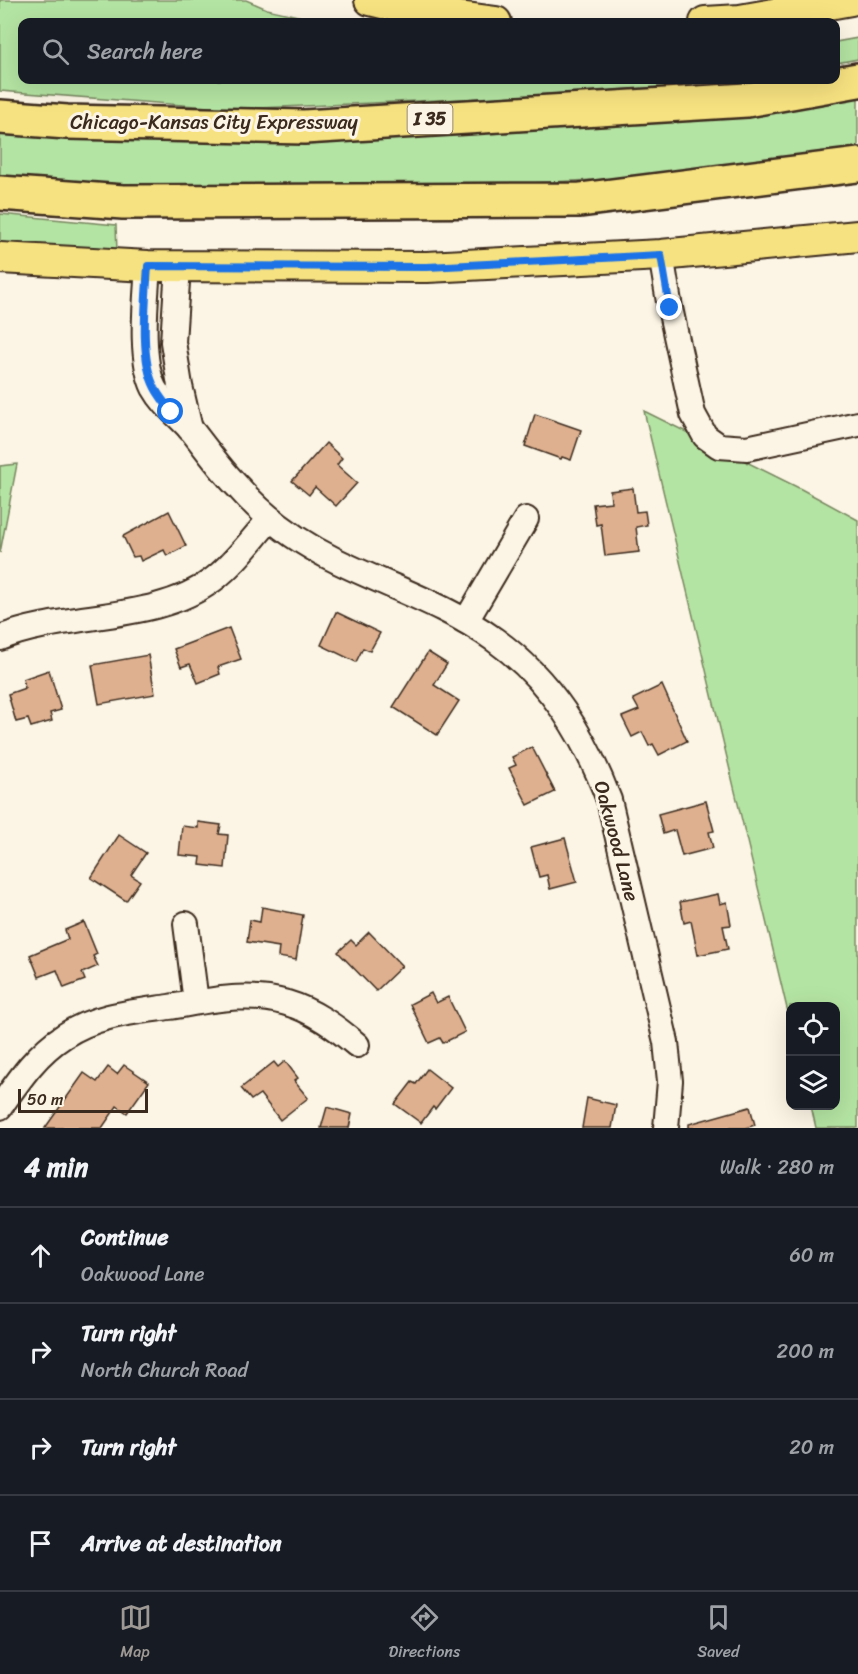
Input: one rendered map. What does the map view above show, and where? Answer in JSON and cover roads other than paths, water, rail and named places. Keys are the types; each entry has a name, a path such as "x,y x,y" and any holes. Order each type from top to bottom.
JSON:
{"highway":[{"name":"Chicago-Kansas City Expressway","path":"840,83 858,80"},
{"name":"Chicago-Kansas City Expressway","path":"0,117 67,122 304,127 747,100 836,84"},
{"path":"0,194 123,202 580,200 858,165"}],"main road":[{"path":"370,0 415,11 467,18"},
{"path":"751,18 851,0"},
{"path":"0,258 178,267 427,267 661,255 858,236"}],"street":[{"path":"661,255 693,414 705,436 719,446 747,448 858,424"},
{"name":"Oakwood Lane","path":"148,266 145,331 147,359 154,387 171,412 190,429 239,489 270,519 302,542 336,561 466,621 518,658 562,706 580,734 597,769 615,822 666,1042 670,1081 666,1128"},
{"name":"Oakwood Lane","path":"178,267 173,342 190,429"},
{"path":"0,638 43,624 163,604 189,594 213,580 232,564 270,519"},
{"path":"466,621 525,519"},
{"path":"186,924 196,1002"},
{"path":"0,1107 26,1069 43,1051 87,1023 111,1015 231,997 259,998 286,1003 312,1012 336,1026 357,1045"}]}
